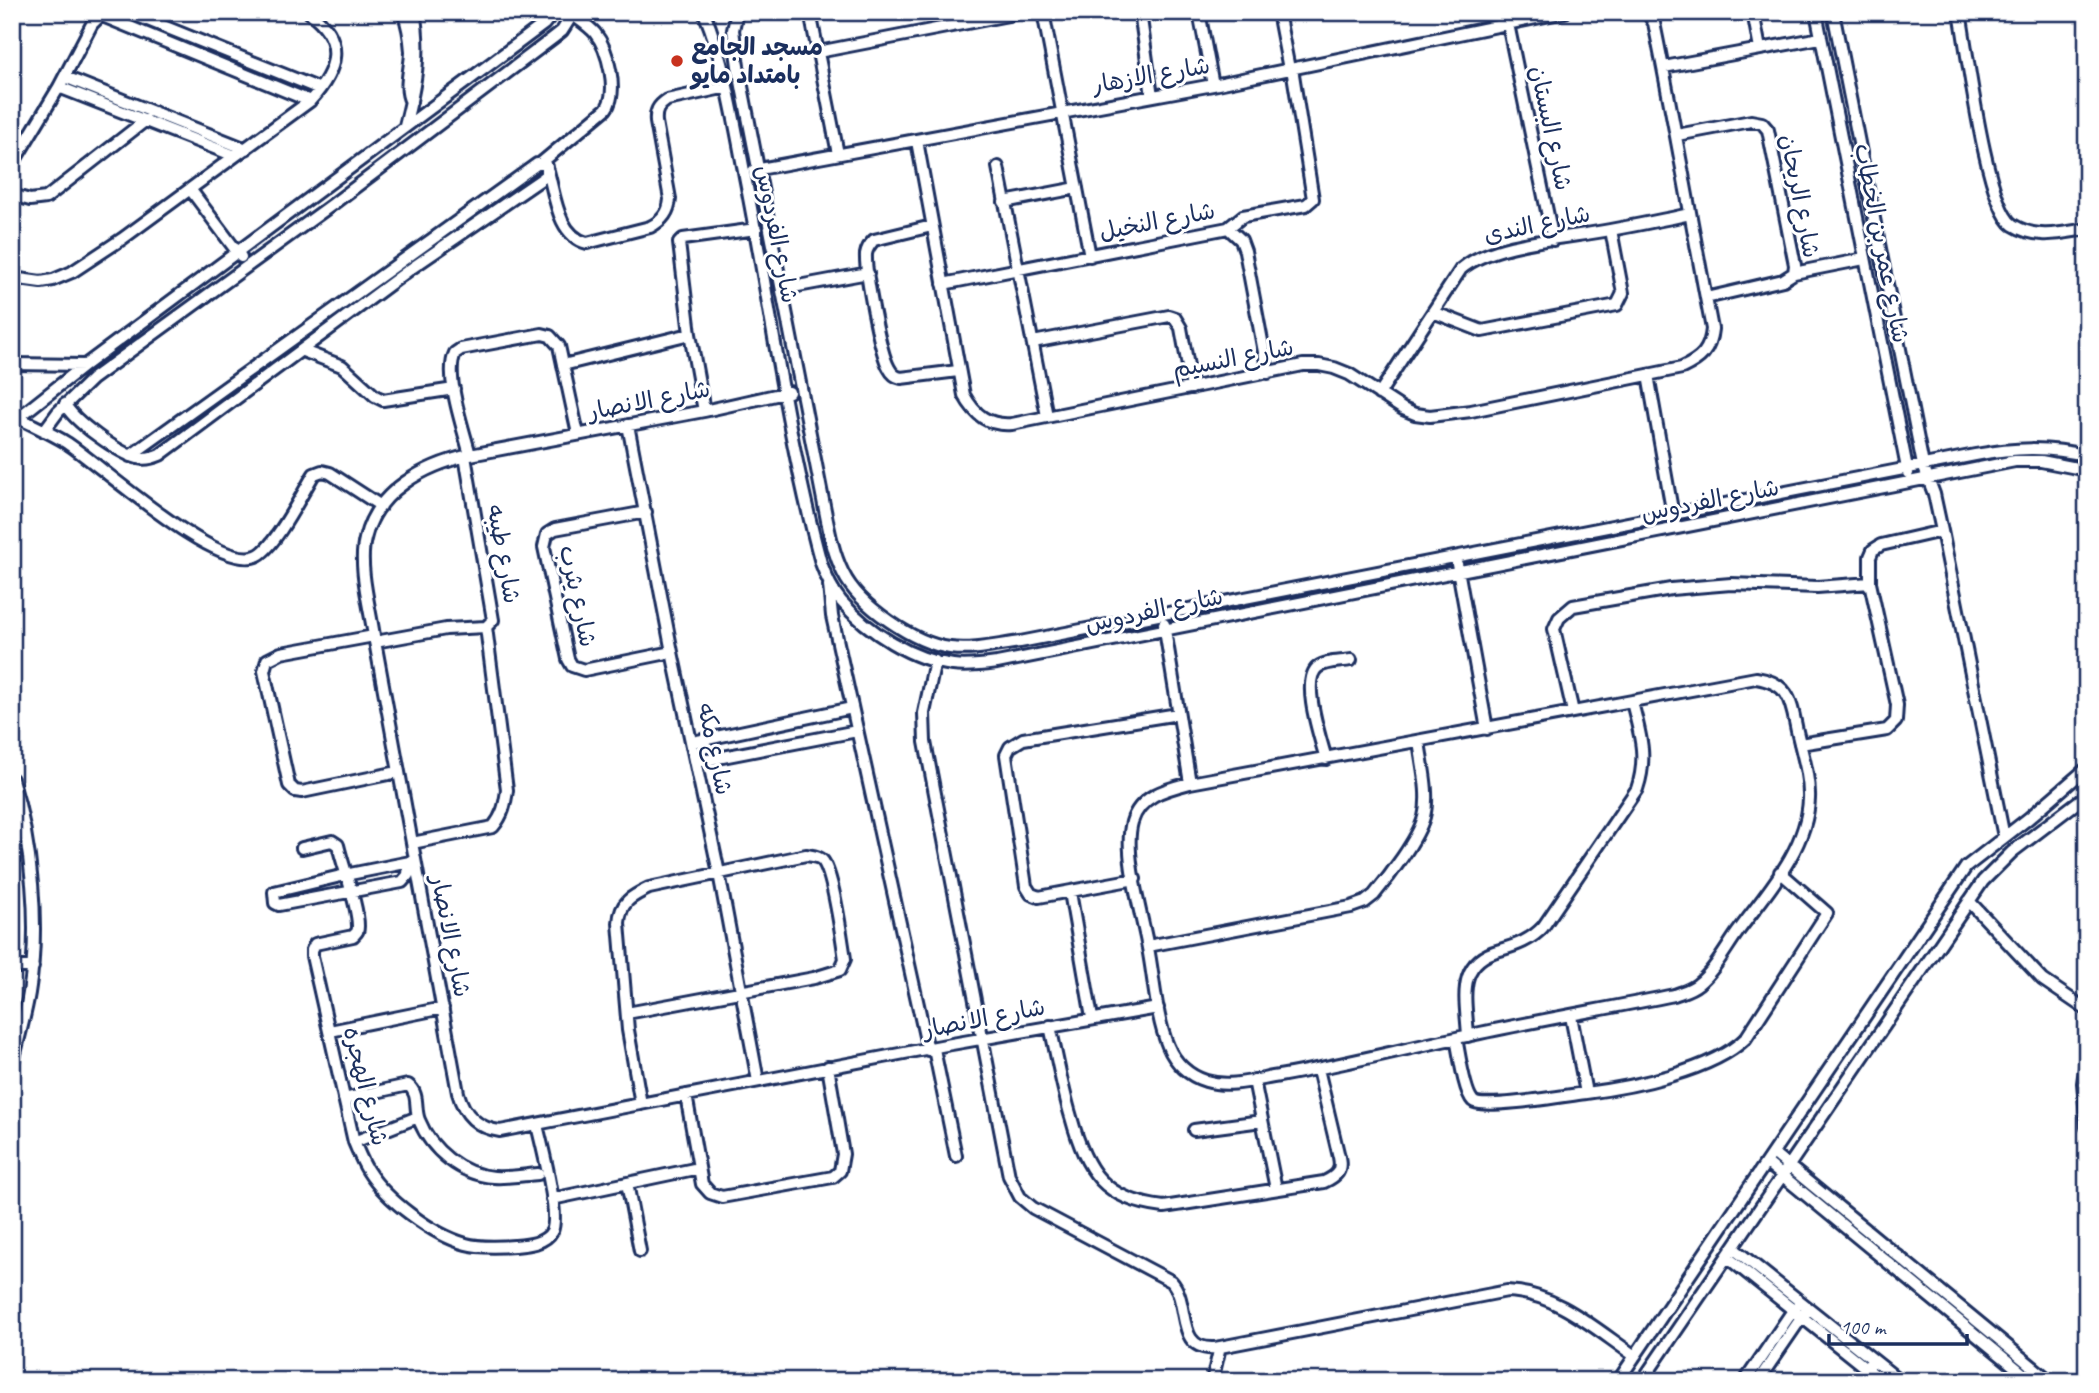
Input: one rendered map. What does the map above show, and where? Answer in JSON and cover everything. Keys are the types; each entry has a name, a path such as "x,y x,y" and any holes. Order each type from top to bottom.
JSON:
{"street":[{"path":"128,12 320,89"},
{"path":"12,278 41,282 72,272 310,101 330,75 335,47 331,33 309,12"},
{"path":"403,12 410,39 411,61 407,87 411,102"},
{"path":"405,126 416,84 419,48 414,12"},
{"path":"381,506 330,473 318,472 314,474 265,551 250,558 239,557 225,553 183,530 76,449 15,417 544,24 554,12"},
{"name":"شارع الفردوس","path":"704,12 716,41 727,87 815,540 829,583 840,600 875,631 935,662 955,665 997,663 2015,461 2042,461 2087,470"},
{"name":"شارع الفردوس","path":"737,12 733,30 734,42 837,560 848,584 859,596 895,624 936,645 967,648 1020,642 1923,465 2022,449 2044,449 2087,456"},
{"path":"810,12 838,154"},
{"path":"818,52 1024,12"},
{"path":"1044,12 1090,256"},
{"path":"1140,12 1152,96"},
{"path":"1199,12 1213,85"},
{"path":"1228,228 1243,216 1306,205 1313,200 1278,12"},
{"name":"شارع الازهار","path":"744,172 1213,85 1565,12"},
{"path":"1647,12 1654,23 1678,135 1706,298"},
{"path":"1753,12 1760,49"},
{"name":"شارع عمر بن الخطاب","path":"1816,12 1909,481"},
{"name":"شارع عمر بن الخطاب","path":"1833,12 1923,465 1934,494 2004,837"},
{"path":"1960,12 1987,164 2001,209 2010,223 2040,236 2087,229"},
{"path":"44,431 65,404 92,379 333,204 553,38 562,31 574,13 591,29 600,41 612,86 612,99 606,109 544,167 130,456"},
{"path":"12,165 62,82 96,15 310,101"},
{"name":"شارع البستان","path":"1508,24 1553,240"},
{"path":"1664,68 1821,38"},
{"path":"62,82 235,156"},
{"path":"62,82 246,149"},
{"path":"544,167 564,226 577,240 587,243 650,227 658,223 669,208 670,199 656,122 660,105 667,100 727,87"},
{"path":"12,195 30,200 46,198 146,120"},
{"name":"شارع الريحان","path":"1678,135 1751,121 1762,123 1769,139 1795,265 1794,273 1783,280 1706,298"},
{"path":"1841,143 1857,139"},
{"name":"شارع النسيم","path":"917,141 964,395 971,408 988,422 1000,425 1303,365 1319,365 1349,374 1415,414 1439,415 1471,411 1682,368 1702,357 1707,351 1712,329 1706,298"},
{"path":"65,404 78,422 130,456 145,459 160,455 409,270 543,178 544,167"},
{"path":"998,167 1047,416"},
{"path":"1004,202 1077,188"},
{"path":"190,189 247,265"},
{"name":"شارع الندى","path":"1379,394 1461,270 1472,260 1487,254 1553,240 1690,214"},
{"path":"932,226 874,240 866,254 868,273 882,347 888,367 896,377 958,371"},
{"name":"شارع النخيل","path":"943,284 1228,228 1241,240 1245,251 1268,373"},
{"path":"704,411 690,334 679,243 683,239 755,229"},
{"path":"1433,312 1482,331 1617,305 1623,293 1611,230"},
{"path":"1794,273 1864,259"},
{"path":"782,289 868,273"},
{"path":"194,284 202,297"},
{"path":"1033,342 1169,316 1175,318 1181,328 1192,388"},
{"name":"شارع طيبه","path":"398,772 302,792 295,791 289,785 264,671 267,660 273,655 446,629 486,627 491,624 494,615 468,456 454,389 452,359 455,353 461,349 542,334 550,336 559,346 578,434"},
{"path":"563,365 690,334"},
{"path":"303,351 342,366 383,400 454,389"},
{"path":"12,364 85,365"},
{"path":"1648,376 1676,528"},
{"name":"شارع الانصار","path":"802,389 704,411 468,456 421,470 404,482 381,506 365,539 363,561 374,639 412,843 412,862 458,1093 466,1113 481,1126 500,1131 828,1067 1158,1007"},
{"name":"شارع مكه","path":"628,425 719,873 758,1081"},
{"path":"1755,498 1758,512"},
{"name":"شارع يثرب","path":"646,512 555,529 547,534 544,547 568,659 572,666 584,670 672,652"},
{"path":"1800,744 1887,730 1896,721 1897,705 1868,564 1874,550 1890,542 1942,531"},
{"path":"1456,557 1487,729"},
{"path":"829,583 832,616 857,731 956,1156"},
{"path":"1573,712 1554,629 1559,618 1573,607 1671,589 1731,584 1817,587 1870,583"},
{"path":"1162,615 1190,783"},
{"path":"412,843 493,827 501,818 507,790 486,627"},
{"path":"1326,759 1310,690 1311,677 1314,670 1322,664 1351,660"},
{"path":"935,662 924,713 925,742 1009,1176 1020,1197 1033,1208 1171,1281 1181,1296 1186,1331 1192,1341 1208,1349 1507,1291 1526,1292 1563,1307 1635,1356"},
{"path":"1756,678 1785,690 1791,704 1810,799 1806,821 1799,841 1780,873 1713,967 1692,989 1674,995 1468,1035 1318,1069 1228,1084 1207,1081 1190,1074 1177,1061 1167,1046 1158,1007 1130,838 1132,821 1140,807 1152,796 1190,783 1573,712 1756,678"},
{"path":"1468,1035 1466,990 1470,968 1478,958 1525,942 1543,927 1637,789 1643,771 1643,755 1632,702"},
{"path":"693,742 852,708"},
{"path":"1135,879 1039,897 1031,894 1026,886 1006,755 1010,747 1023,739 1178,714"},
{"path":"697,762 857,731"},
{"path":"1148,946 1351,907 1365,902 1374,895 1418,831 1424,817 1426,803 1419,741"},
{"path":"1618,1381 1966,867 2087,768"},
{"path":"12,779 29,867 33,913 33,967 26,1012 13,1064"},
{"path":"1642,1381 1983,881 2012,852 2087,795"},
{"path":"302,848 332,841 338,845 351,892"},
{"path":"627,1013 835,974 845,959 830,877 823,860 806,855 649,888 635,894 623,906 619,923 627,1013 632,1061 640,1104"},
{"path":"412,862 408,875 402,882 279,905 275,903 274,892 412,862"},
{"path":"1456,1038 1469,1093 1473,1102 1481,1105 1535,1101 1628,1087 1693,1068 1735,1049 1746,1038 1827,913 1780,873"},
{"name":"شارع الهجره","path":"351,892 358,926 356,932 353,936 315,944 312,950 354,1142 367,1170 379,1185 422,1223 443,1235 466,1244 511,1247 529,1245 543,1240 551,1233 554,1224 552,1199 537,1125"},
{"path":"1070,892 1092,1018"},
{"path":"1969,901 2043,981 2087,1010"},
{"path":"12,967 33,967"},
{"path":"330,1031 443,1008"},
{"path":"1571,1016 1586,1093"},
{"path":"1050,1026 1080,1150 1100,1180 1113,1191 1129,1200 1164,1208 1324,1181 1339,1173 1339,1157 1318,1069"},
{"path":"2087,1054 2083,1083 2087,1127"},
{"path":"686,1095 702,1184 710,1193 722,1196 833,1177 840,1171 843,1154 828,1067"},
{"path":"1254,1080 1276,1189"},
{"path":"344,1099 408,1085 415,1092 418,1117 438,1150 465,1170 493,1177 538,1174"},
{"path":"354,1142 418,1117"},
{"path":"1195,1130 1262,1121"},
{"path":"1770,1158 2050,1381"},
{"path":"552,1199 699,1168"},
{"path":"1786,1171 2032,1381"},
{"path":"627,1183 640,1251"},
{"path":"1730,1252 1870,1364 1880,1377 1900,1381"},
{"path":"1745,1381 1801,1309"},
{"path":"1758,1381 1801,1309"},
{"path":"1212,1381 1220,1347"},
{"path":"1862,1381 1870,1364"}],"place":[{"name":"مسجد الجامع بامتداد مايو","path":"677,61"}]}
